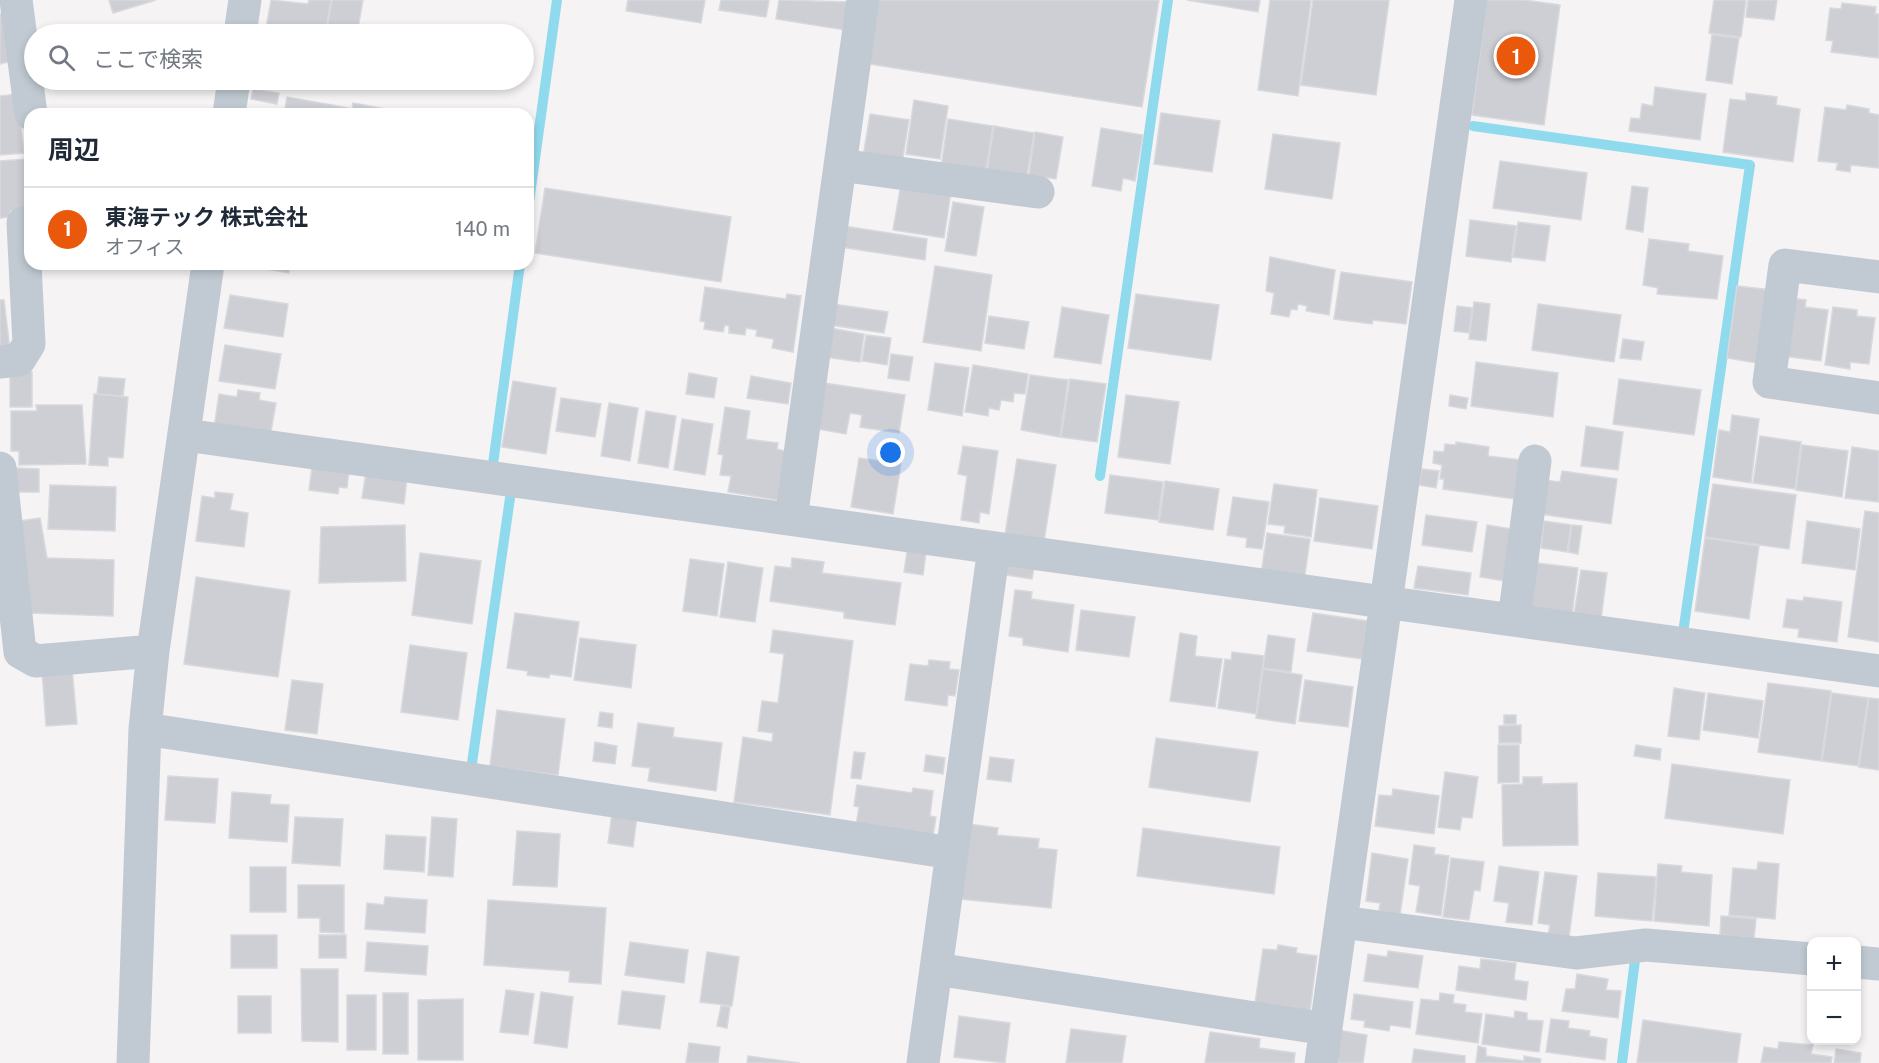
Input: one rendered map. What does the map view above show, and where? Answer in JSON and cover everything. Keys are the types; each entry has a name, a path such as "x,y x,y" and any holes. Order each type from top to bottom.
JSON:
{"street":[{"path":"16,0 24,61"},
{"path":"241,24 245,0"},
{"path":"791,519 863,0"},
{"path":"1321,1063 1471,0"},
{"path":"28,90 30,108"},
{"path":"230,108 233,90"},
{"path":"840,165 1038,192"},
{"path":"1879,277 1785,264 1769,382 1879,398"},
{"path":"0,362 19,360 29,344 26,270"},
{"path":"138,1062 145,729 153,651 207,270"},
{"path":"185,435 1879,671"},
{"path":"1514,621 1535,461"},
{"path":"0,468 20,652 36,661 153,651"},
{"path":"923,1063 994,548"},
{"path":"145,729 952,854"},
{"path":"1341,922 1576,953 1646,945 1807,958"},
{"path":"1861,962 1879,964"},
{"path":"936,969 1326,1029"}],"building":[{"path":"109,0 156,0 113,13"},
{"path":"271,0 308,4 309,0 331,0 327,24 267,24"},
{"path":"332,0 363,0 359,24 328,24"},
{"path":"628,0 705,0 701,23 626,11"},
{"path":"721,0 769,0 766,17 719,10"},
{"path":"779,0 849,2 845,30 776,19"},
{"path":"879,0 1159,0 1142,107 869,64"},
{"path":"1187,0 1260,0 1258,12"},
{"path":"1270,0 1311,0 1298,96 1258,90"},
{"path":"1313,0 1389,0 1376,95 1301,85"},
{"path":"1487,0 1524,0 1560,5 1544,125 1472,115"},
{"path":"1714,0 1746,0 1741,37 1709,33"},
{"path":"1748,0 1777,0 1774,20 1746,17"},
{"path":"1842,3 1876,7 1875,14 1879,14 1879,58 1831,52 1833,41 1826,40 1830,8 1841,9"},
{"path":"5,13 12,61 0,64 0,14"},
{"path":"1712,35 1739,38 1732,84 1706,80"},
{"path":"1655,87 1706,94 1700,140 1629,131 1631,118 1640,119 1642,104 1653,106"},
{"path":"253,90 279,93 277,104 251,99"},
{"path":"1746,93 1777,97 1776,105 1800,109 1793,162 1723,152 1730,99 1746,101"},
{"path":"17,94 24,153 0,155 0,96"},
{"path":"287,97 349,108 285,108"},
{"path":"914,100 948,106 940,159 906,154"},
{"path":"353,103 380,108 352,108"},
{"path":"1847,105 1869,109 1869,113 1879,115 1879,168 1851,165 1850,172 1836,170 1838,163 1818,161 1825,107 1846,110"},
{"path":"1161,113 1220,121 1212,172 1154,164"},
{"path":"870,114 909,120 902,163 863,157"},
{"path":"948,119 993,126 985,175 941,168"},
{"path":"994,126 1034,133 1027,175 986,178"},
{"path":"1101,128 1143,135 1135,181 1123,178 1121,191 1092,186"},
{"path":"1035,132 1063,137 1056,179 1029,175"},
{"path":"1273,134 1340,143 1332,199 1265,189"},
{"path":"24,159 24,210 10,211 10,217 0,218 0,161"},
{"path":"1500,161 1587,173 1581,220 1493,208"},
{"path":"901,184 951,192 944,238 893,230"},
{"path":"1632,186 1648,188 1643,232 1626,229"},
{"path":"545,188 731,217 721,282 535,253"},
{"path":"953,202 984,207 976,256 945,251"},
{"path":"1470,220 1516,226 1511,262 1466,256"},
{"path":"1518,222 1550,226 1545,261 1513,257"},
{"path":"844,226 927,239 925,260 841,247"},
{"path":"1649,239 1689,244 1688,251 1723,256 1717,299 1657,294 1658,288 1643,285"},
{"path":"1270,257 1335,270 1329,315 1306,311 1307,306 1298,304 1297,310 1291,309 1289,317 1271,314 1274,293 1266,291"},
{"path":"935,266 992,275 981,351 923,342"},
{"path":"271,270 289,270 289,273"},
{"path":"1341,272 1412,282 1406,324 1373,320 1372,324 1334,319"},
{"path":"1737,286 1772,290 1762,364 1727,358"},
{"path":"705,287 786,299 787,294 801,296 793,352 772,348 774,339 756,336 757,330 746,328 745,335 729,333 729,326 725,325 723,332 704,329 705,322 700,321"},
{"path":"1136,294 1219,305 1211,360 1128,348"},
{"path":"230,295 288,304 283,337 224,328"},
{"path":"1791,298 1806,300 1805,307 1828,310 1821,361 1783,356"},
{"path":"0,300 4,300 10,350 0,351"},
{"path":"1474,302 1490,304 1486,341 1469,339"},
{"path":"833,304 888,312 884,333 830,325"},
{"path":"1538,304 1621,315 1614,362 1532,350"},
{"path":"1457,306 1472,308 1469,333 1454,331"},
{"path":"1062,307 1109,315 1101,364 1054,357"},
{"path":"1833,307 1857,310 1857,316 1875,318 1869,364 1850,362 1850,369 1825,365"},
{"path":"989,316 1029,322 1024,349 985,343"},
{"path":"830,328 864,334 860,362 825,357"},
{"path":"866,335 891,338 887,365 862,361"},
{"path":"1623,339 1644,342 1641,360 1620,358"},
{"path":"225,345 281,354 275,389 219,381"},
{"path":"891,354 913,357 909,381 888,378"},
{"path":"1476,362 1558,373 1553,417 1471,406"},
{"path":"935,363 969,368 962,416 928,410"},
{"path":"973,365 1028,374 1025,394 1014,393 1013,402 1001,400 999,410 989,408 988,416 965,412"},
{"path":"10,372 32,372 32,407 10,407"},
{"path":"689,373 717,378 714,398 686,394"},
{"path":"1030,375 1068,380 1060,437 1021,430"},
{"path":"751,376 791,383 788,404 747,398"},
{"path":"99,377 125,379 123,396 97,394"},
{"path":"1070,379 1106,384 1097,442 1061,437"},
{"path":"1619,379 1701,390 1694,435 1613,424"},
{"path":"513,381 556,388 546,454 502,447"},
{"path":"824,383 905,395 899,433 860,427 862,415 850,413 846,434 817,429"},
{"path":"238,390 260,393 259,400 276,403 270,437 214,428 219,394 237,397"},
{"path":"94,394 128,397 123,458 108,457 108,466 89,465"},
{"path":"1126,395 1179,402 1170,464 1118,457"},
{"path":"1450,395 1468,398 1466,409 1449,406"},
{"path":"561,398 601,404 595,437 556,431"},
{"path":"609,403 638,408 630,461 601,456"},
{"path":"36,405 82,405 86,464 19,465 19,451 11,451 11,411 37,411"},
{"path":"725,407 750,411 746,439 778,443 777,449 785,451 778,500 728,492 731,476 720,475 723,455 718,454"},
{"path":"646,411 676,416 668,468 638,463"},
{"path":"1732,415 1759,419 1751,483 1713,477 1719,430 1730,432"},
{"path":"682,419 713,424 705,475 674,470"},
{"path":"1586,426 1623,432 1618,470 1581,466"},
{"path":"1760,436 1801,442 1795,489 1753,483"},
{"path":"1456,442 1489,447 1488,456 1521,460 1515,499 1443,489 1444,479 1440,479 1442,465 1433,463 1434,451 1444,452 1445,444 1456,445"},
{"path":"1802,445 1848,451 1842,497 1796,490"},
{"path":"963,446 998,451 989,514 980,512 979,523 961,520 967,476 958,474"},
{"path":"1852,447 1879,451 1879,502 1845,498"},
{"path":"859,458 901,464 893,514 851,507"},
{"path":"1017,459 1056,465 1044,541 1005,535"},
{"path":"312,467 349,471 347,488 339,487 338,494 309,490"},
{"path":"16,468 39,469 39,492 16,492"},
{"path":"1422,469 1439,471 1436,488 1419,485"},
{"path":"1562,471 1617,479 1611,524 1540,514 1545,480 1560,482"},
{"path":"366,472 407,478 404,504 362,498"},
{"path":"1110,475 1163,482 1158,520 1105,513"},
{"path":"1165,481 1219,489 1213,530 1159,522"},
{"path":"1274,484 1317,490 1311,537 1284,533 1285,526 1268,524"},
{"path":"1713,484 1796,495 1789,549 1705,537"},
{"path":"50,485 116,487 115,531 48,529"},
{"path":"215,492 233,494 230,510 248,513 244,547 196,541 202,496 215,498"},
{"path":"1233,497 1269,502 1262,549 1246,547 1247,538 1227,535"},
{"path":"1320,498 1378,506 1372,549 1314,541"},
{"path":"1865,511 1879,513 1879,642 1848,637"},
{"path":"1426,515 1477,522 1472,552 1422,545"},
{"path":"40,518 47,558 114,560 113,616 29,613 13,522"},
{"path":"1544,521 1571,525 1567,552 1541,548"},
{"path":"1807,521 1860,529 1855,570 1802,563"},
{"path":"405,525 406,581 319,583 321,527"},
{"path":"1487,525 1518,530 1511,582 1480,577"},
{"path":"1572,525 1582,526 1578,554 1568,552"},
{"path":"1267,533 1310,539 1304,581 1261,575"},
{"path":"1705,538 1759,546 1749,619 1695,611"},
{"path":"907,551 926,553 923,575 904,572"},
{"path":"420,553 481,561 472,624 412,615"},
{"path":"792,558 824,562 822,573 901,583 895,625 844,618 844,612 770,601 775,566 791,568"},
{"path":"690,559 724,564 717,616 683,611"},
{"path":"728,562 763,568 755,622 720,617"},
{"path":"1537,563 1578,568 1572,615 1531,609"},
{"path":"1007,564 1034,568 1032,579 1006,575"},
{"path":"1418,566 1471,573 1468,595 1414,588"},
{"path":"1581,570 1607,573 1601,619 1574,615"},
{"path":"196,577 290,591 278,677 184,664"},
{"path":"1015,590 1032,592 1031,599 1074,605 1068,652 1023,645 1023,638 1009,636"},
{"path":"1804,597 1842,602 1837,642 1798,637 1799,629 1783,627 1787,599 1803,601"},
{"path":"1081,610 1135,617 1129,657 1076,650"},
{"path":"515,613 579,622 571,677 550,674 549,678 527,675 528,671 507,668"},
{"path":"1313,613 1367,621 1362,659 1307,651"},
{"path":"773,630 853,641 830,815 734,802 743,737 772,742 773,733 758,731 762,701 778,703 784,654 770,652"},
{"path":"1180,633 1197,636 1195,656 1222,659 1215,707 1170,701"},
{"path":"1268,635 1295,639 1291,672 1263,668"},
{"path":"580,638 636,645 631,688 574,680"},
{"path":"410,645 467,653 458,720 401,712"},
{"path":"1232,652 1264,656 1256,714 1218,708 1225,659 1231,660"},
{"path":"929,660 950,662 949,669 959,670 955,696 948,695 947,706 905,700 910,664 928,666"},
{"path":"72,668 77,724 46,726 42,671"},
{"path":"1263,669 1302,675 1295,724 1256,718"},
{"path":"292,680 323,684 317,734 285,730"},
{"path":"1305,680 1353,687 1348,727 1299,721"},
{"path":"1768,683 1831,691 1821,761 1758,752"},
{"path":"1674,688 1705,693 1699,740 1668,736"},
{"path":"1708,693 1763,701 1758,738 1703,730"},
{"path":"1832,693 1868,698 1858,766 1822,761"},
{"path":"1869,698 1879,699 1879,770 1859,767"},
{"path":"497,710 565,719 558,775 490,766"},
{"path":"600,712 613,714 612,728 598,726"},
{"path":"1504,715 1516,715 1516,724 1504,724"},
{"path":"638,723 674,728 673,737 722,743 716,791 648,781 650,768 632,766"},
{"path":"1521,725 1521,743 1499,743 1499,726"},
{"path":"1156,738 1258,752 1250,802 1149,787"},
{"path":"595,742 617,746 615,764 593,761"},
{"path":"1498,745 1519,745 1519,782 1498,783"},
{"path":"1636,745 1661,749 1660,760 1634,756"},
{"path":"854,752 865,753 861,779 851,778"},
{"path":"926,755 945,758 943,774 924,771"},
{"path":"990,757 1014,760 1011,782 987,779"},
{"path":"1672,764 1790,780 1783,834 1665,818"},
{"path":"1445,772 1478,777 1472,818 1462,817 1460,830 1438,827"},
{"path":"168,776 218,779 215,823 165,820"},
{"path":"1523,777 1542,777 1542,784 1577,783 1578,845 1503,846 1502,785 1523,784"},
{"path":"857,785 912,793 913,788 933,791 930,816 936,817 933,836 856,825 859,807 854,806"},
{"path":"1393,789 1439,796 1434,834 1375,826 1379,795 1392,796"},
{"path":"232,792 271,795 270,804 289,805 287,842 229,838"},
{"path":"612,813 637,817 633,847 608,843"},
{"path":"295,817 343,819 340,866 292,863"},
{"path":"432,817 457,819 453,877 428,875"},
{"path":"969,824 998,828 997,835 1039,839 1038,848 1057,850 1051,908 960,899"},
{"path":"1143,828 1280,847 1274,894 1137,876"},
{"path":"517,831 560,834 557,887 513,885"},
{"path":"386,835 426,837 424,872 384,869"},
{"path":"1414,845 1435,848 1434,854 1449,856 1441,916 1416,912 1420,886 1409,884"},
{"path":"1372,853 1408,859 1400,915 1379,911 1380,903 1366,901"},
{"path":"1451,858 1484,862 1480,891 1474,890 1469,920 1443,917"},
{"path":"1758,862 1779,864 1775,919 1729,915 1733,868 1757,870"},
{"path":"1658,864 1682,866 1681,872 1712,875 1709,926 1654,921"},
{"path":"1499,866 1539,872 1532,925 1506,922 1509,903 1494,901"},
{"path":"250,867 286,867 286,912 250,912"},
{"path":"1545,872 1577,876 1569,937 1548,934 1550,925 1538,923"},
{"path":"1598,873 1656,877 1652,921 1595,916"},
{"path":"298,885 344,885 344,933 320,932 320,918 298,918"},
{"path":"385,897 427,900 425,933 365,929 367,903 384,905"},
{"path":"488,900 606,908 601,984 569,982 570,971 484,965"},
{"path":"1721,916 1756,919 1754,938 1720,935"},
{"path":"231,935 277,935 277,968 231,968"},
{"path":"319,935 346,935 346,958 319,958"},
{"path":"367,942 428,946 426,975 365,971"},
{"path":"630,942 688,950 684,983 625,975"},
{"path":"1278,945 1297,948 1296,953 1317,956 1310,1011 1255,1003 1263,949 1277,950"},
{"path":"1388,951 1423,956 1418,988 1364,981 1368,954 1387,957"},
{"path":"707,952 739,957 732,1006 700,1002"},
{"path":"1481,959 1516,963 1514,980 1528,982 1526,1000 1456,990 1459,966 1480,969"},
{"path":"301,969 338,969 338,1042 302,1041"},
{"path":"1577,974 1608,979 1606,990 1621,991 1618,1018 1562,1011 1566,989 1575,989"},
{"path":"506,990 534,994 528,1035 500,1032"},
{"path":"622,991 665,996 660,1029 618,1024"},
{"path":"541,992 573,997 567,1048 534,1043"},
{"path":"383,993 408,993 408,1054 383,1054"},
{"path":"1440,993 1454,995 1453,1003 1466,1005 1465,1012 1482,1014 1478,1043 1416,1034 1421,999 1439,1001"},
{"path":"1354,994 1413,1002 1410,1028 1390,1025 1389,1031 1364,1027 1365,1021 1351,1019"},
{"path":"347,995 376,995 376,1050 347,1050"},
{"path":"238,996 271,996 271,1033 238,1033"},
{"path":"463,999 463,1060 418,1060 418,1000"},
{"path":"721,1006 730,1007 727,1028 717,1026"},
{"path":"1515,1011 1527,1013 1527,1020 1543,1021 1539,1052 1482,1044 1486,1014 1514,1018"},
{"path":"959,1016 1010,1023 1005,1063 954,1057"},
{"path":"1551,1019 1569,1021 1568,1028 1590,1031 1589,1036 1607,1039 1605,1060 1546,1052"},
{"path":"1643,1020 1741,1034 1737,1063 1637,1063"},
{"path":"1071,1029 1126,1036 1122,1063 1066,1063"},
{"path":"1338,1030 1367,1035 1363,1063 1334,1063"},
{"path":"1210,1032 1260,1039 1259,1048 1295,1053 1294,1063 1205,1063"},
{"path":"1779,1042 1813,1045 1811,1054 1832,1057 1831,1063 1761,1063 1764,1047 1778,1049"},
{"path":"689,1043 720,1047 718,1063 686,1063"},
{"path":"1478,1046 1486,1048 1486,1056 1524,1061 1524,1056 1541,1059 1540,1063 1476,1063"},
{"path":"1414,1049 1465,1056 1465,1063 1412,1063"},
{"path":"1836,1049 1861,1053 1860,1063 1834,1063"},
{"path":"748,1056 800,1063 747,1063"}],"waterway":[{"path":"534,166 557,0"},
{"path":"1100,476 1168,0"},
{"path":"1473,126 1750,165 1683,633"},
{"path":"493,464 519,270"},
{"path":"471,770 510,498"},
{"path":"1622,1063 1635,960"}],"place":[{"name":"東海テック 株式会社","path":"1516,56"}]}
